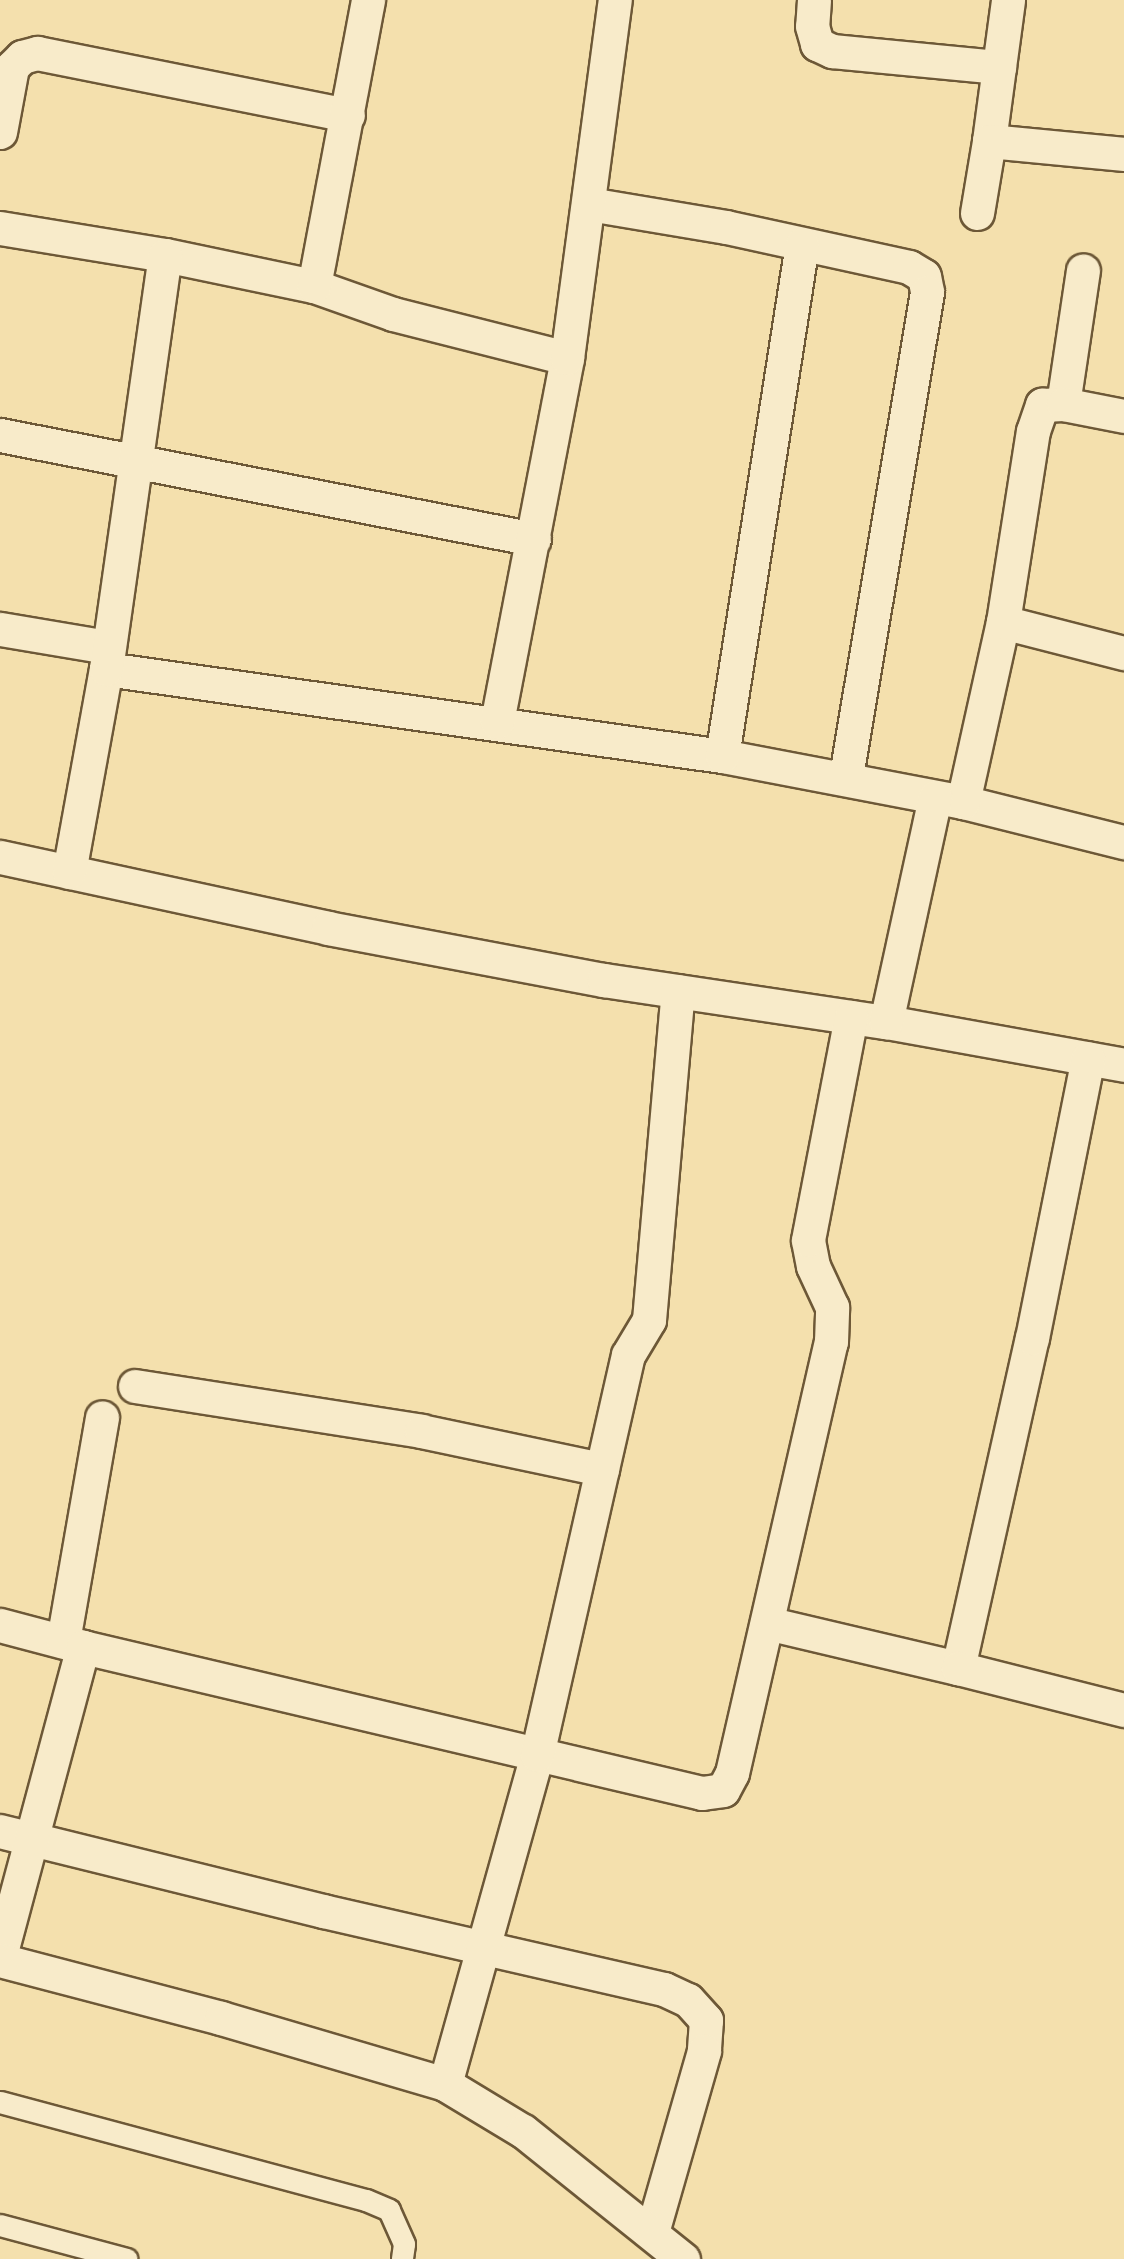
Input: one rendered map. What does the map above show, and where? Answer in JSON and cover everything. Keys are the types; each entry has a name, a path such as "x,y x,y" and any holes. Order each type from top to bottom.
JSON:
{"street":[{"path":"314,286 368,0"},
{"path":"496,722 534,539 567,358 615,0"},
{"path":"814,0 812,26 817,44 832,51 999,67"},
{"path":"977,213 990,141 1008,0"},
{"path":"0,132 12,67 22,57 38,53 348,115"},
{"path":"990,141 1124,154"},
{"path":"589,204 802,244 909,267 924,276 927,292 846,778"},
{"path":"0,228 165,255 314,286 393,314 567,358"},
{"path":"722,756 802,244"},
{"path":"69,872 106,658 165,255"},
{"path":"1064,404 1083,270"},
{"path":"886,1022 949,799 1003,622 1033,431 1042,405 1064,404 1124,416"},
{"path":"0,435 134,463 534,539"},
{"path":"1003,622 1124,653"},
{"path":"0,629 106,658 496,722 722,756 846,778 949,799 1124,842"},
{"path":"0,857 340,930 678,991 886,1022 1124,1065"},
{"path":"445,2084 537,1755 628,1355 649,1320 678,991"},
{"path":"0,1625 702,1793 723,1790 732,1773 831,1342 832,1307 813,1266 808,1240 851,1017"},
{"path":"958,1668 1030,1349 1088,1059"},
{"path":"135,1386 421,1431 602,1469"},
{"path":"102,1417 73,1644 33,1840 0,1958 221,2018 445,2084 523,2131 683,2259"},
{"path":"767,1623 1124,1710"},
{"path":"0,1832 484,1949 664,1989 688,2000 706,2020 704,2051 652,2232"}],"lane":[{"path":"0,2102 366,2200 389,2210 404,2244 402,2259"},
{"path":"0,2225 127,2259"}]}
